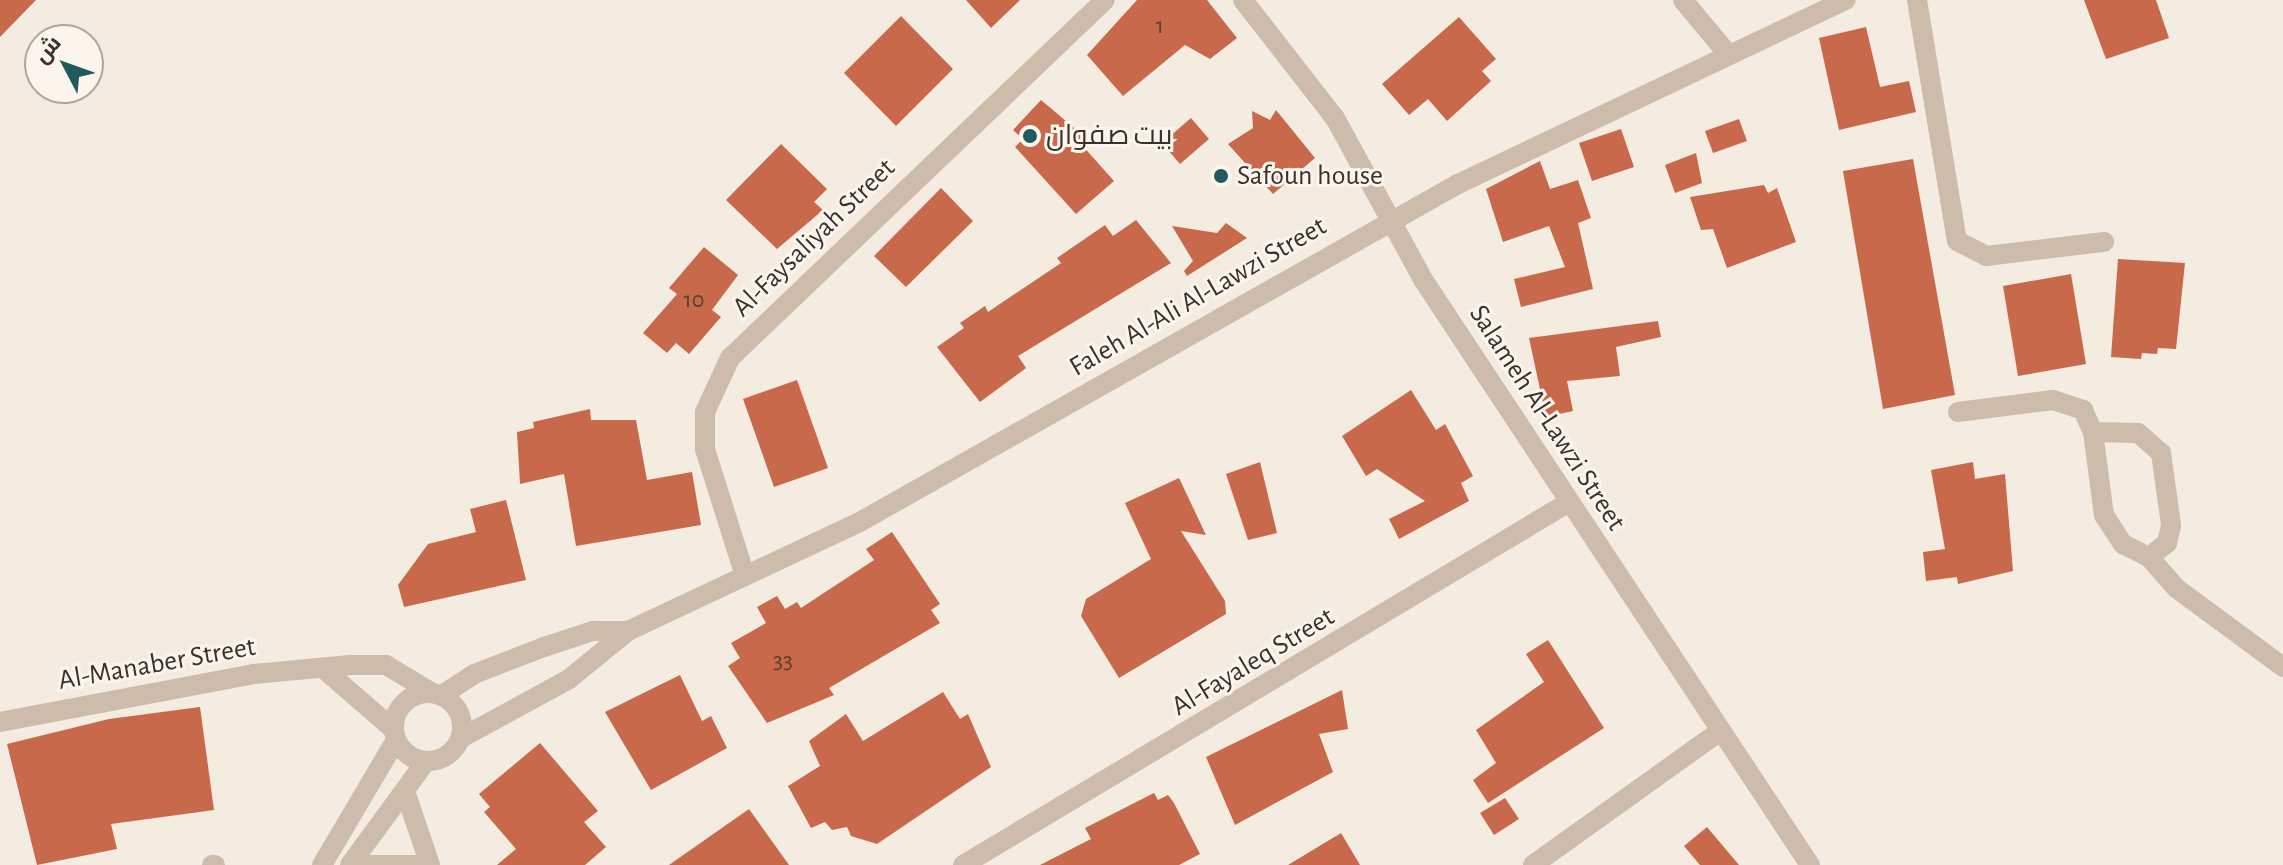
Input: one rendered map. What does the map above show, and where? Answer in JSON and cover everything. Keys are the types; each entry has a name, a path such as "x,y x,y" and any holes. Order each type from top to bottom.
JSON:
{"street":[{"name":"Al-Faysaliyah Street","path":"745,576 705,449 705,412 730,358 1105,0"},
{"name":"Salameh Al-Lawzi Street","path":"1243,0 1335,118 1389,221 1569,502 1810,865"},
{"path":"1683,0 1727,53"},
{"name":"Faleh Al-Ali Al-Lawzi Street","path":"461,738 569,679 628,631 956,471 1389,221 1727,53 1845,0"},
{"path":"1917,0 1957,241 1986,256 2104,242"},
{"path":"1958,412 2071,401 2093,432 2104,515 2123,544 2149,557 2176,588 2283,667"},
{"path":"2093,432 2138,433 2161,453 2171,525 2167,543 2149,557"},
{"name":"Al-Fayaleq Street","path":"963,865 1569,502"},
{"name":"Faleh Al-Ali Al-Lawzi Street","path":"436,694 474,674 544,647 593,631 628,631"},
{"name":"Al-Manaber Street","path":"0,722 254,674 386,665 436,694"},
{"path":"322,865 395,735 401,705 436,694 459,711 461,738 445,757 426,761 410,757 395,735 324,669"},
{"path":"1533,865 1720,731"},
{"path":"350,865 406,794 426,761"},
{"path":"406,794 430,865"},
{"path":"350,865 418,865"}],"building":[{"path":"0,0 36,0 0,37"},
{"path":"966,0 1020,0 991,28"},
{"path":"1137,0 1207,0 1237,38 1210,59 1185,45 1123,96 1087,55"},
{"path":"2084,0 2156,0 2169,38 2106,59"},
{"path":"901,16 953,69 896,126 844,73"},
{"path":"1459,17 1496,59 1482,71 1491,81 1447,121 1428,99 1409,115 1382,84"},
{"path":"1866,27 1880,87 1909,81 1916,112 1839,130 1819,38"},
{"path":"1041,100 1086,138 1081,144 1114,181 1076,214 1015,147 1023,139 1013,130"},
{"path":"1276,110 1315,158 1273,194 1228,144 1253,128 1252,111 1270,120"},
{"path":"1191,118 1209,139 1180,164 1162,143"},
{"path":"1739,119 1747,141 1713,153 1705,131"},
{"path":"1621,129 1634,167 1592,181 1579,143"},
{"path":"781,144 827,189 814,202 823,210 777,249 726,200"},
{"path":"1696,153 1702,183 1675,193 1665,165"},
{"path":"1913,159 1955,395 1883,409 1843,171"},
{"path":"1540,161 1550,189 1578,180 1591,218 1578,223 1593,289 1521,307 1514,279 1565,267 1549,226 1503,242 1486,189"},
{"path":"1764,185 1768,193 1777,188 1796,242 1727,268 1713,229 1701,230 1690,197"},
{"path":"941,188 973,221 906,287 874,256"},
{"path":"1136,220 1171,263 1018,356 1026,368 980,402 937,347 964,328 960,323 985,306 988,312 1061,263 1057,258 1105,225 1113,236"},
{"path":"1226,223 1247,238 1187,276 1184,271 1193,261 1172,226 1217,233"},
{"path":"704,247 738,275 712,310 721,317 689,354 676,343 667,353 643,333 677,294 669,288"},
{"path":"2118,259 2185,263 2176,349 2158,348 2157,354 2142,353 2141,359 2111,357"},
{"path":"2071,274 2086,364 2018,376 2003,286"},
{"path":"1658,321 1661,337 1616,347 1620,376 1567,381 1573,411 1546,417 1529,338"},
{"path":"797,380 828,468 774,487 743,399"},
{"path":"1411,390 1436,430 1445,424 1473,476 1461,483 1469,501 1399,539 1389,519 1425,501 1377,469 1366,476 1342,436"},
{"path":"590,409 591,420 636,420 647,480 692,472 701,525 576,546 564,474 520,484 517,432 534,428 533,422"},
{"path":"1260,462 1277,533 1248,540 1226,474"},
{"path":"1973,462 1975,479 2005,474 2013,571 1958,584 1957,577 1926,581 1923,552 1945,549 1931,470"},
{"path":"1179,478 1206,535 1181,531 1225,601 1226,614 1119,678 1081,616 1086,599 1151,559 1125,503"},
{"path":"506,500 526,580 404,607 398,585 428,544 476,532 470,509"},
{"path":"892,532 940,604 931,610 940,623 829,688 834,695 767,723 728,666 740,658 731,643 766,623 757,607 777,596 785,609 797,602 801,608 874,560 866,549"},
{"path":"1548,640 1604,728 1488,803 1473,780 1496,763 1476,730 1544,682 1526,654"},
{"path":"680,675 702,721 711,716 727,748 651,790 605,712"},
{"path":"1342,690 1348,729 1319,734 1333,772 1235,825 1206,757"},
{"path":"943,692 960,719 968,714 991,767 877,844 851,836 847,827 832,830 825,822 811,828 788,786 820,766 809,741 846,714 863,741"},
{"path":"200,707 214,810 111,824 117,849 37,865 7,744 109,719"},
{"path":"540,743 598,811 584,822 606,847 585,865 497,865 516,849 484,812 490,807 479,794"},
{"path":"1154,793 1158,800 1168,795 1200,854 1179,865 1040,865 1091,839 1085,828"},
{"path":"1505,798 1519,819 1494,835 1480,813"},
{"path":"749,809 789,865 669,865"},
{"path":"1707,827 1739,865 1700,865 1684,846"},
{"path":"1341,833 1360,865 1288,865"}],"place":[{"name":"بيت صفوان","path":"1030,136"},
{"name":"Safoun house","path":"1221,176"}]}
